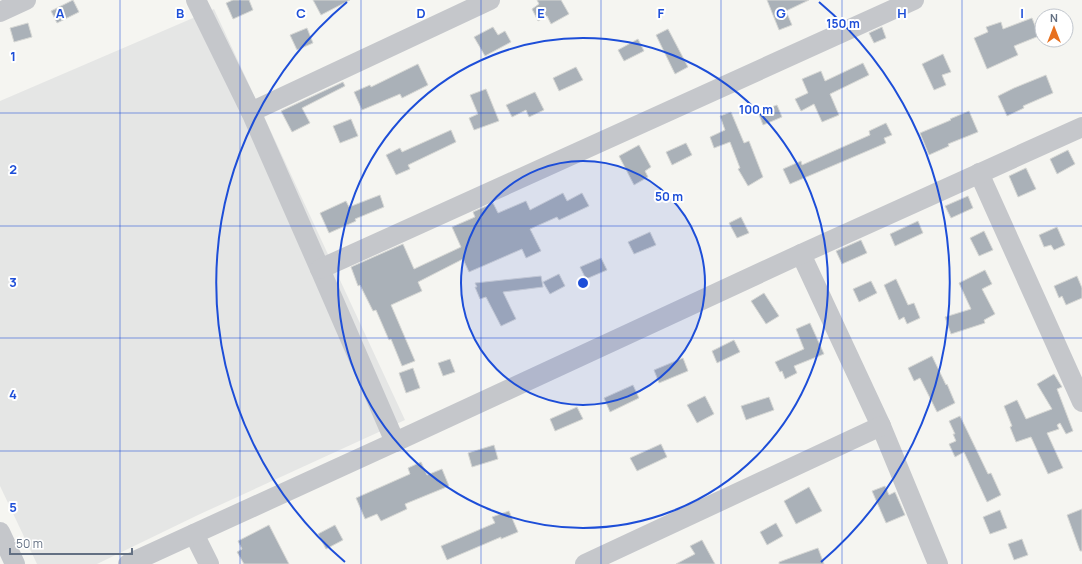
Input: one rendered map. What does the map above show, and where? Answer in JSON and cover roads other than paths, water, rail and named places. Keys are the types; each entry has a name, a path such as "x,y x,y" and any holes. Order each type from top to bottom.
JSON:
{"street":[{"path":"0,12 26,0"},
{"path":"196,0 251,112 394,442"},
{"path":"251,112 490,0"},
{"path":"320,269 914,0"},
{"path":"128,564 801,254 1082,127"},
{"path":"979,173 1082,402"},
{"path":"801,254 881,426 938,564"},
{"path":"585,564 881,426"},
{"path":"0,532 15,564"},
{"path":"194,534 209,564"}]}
